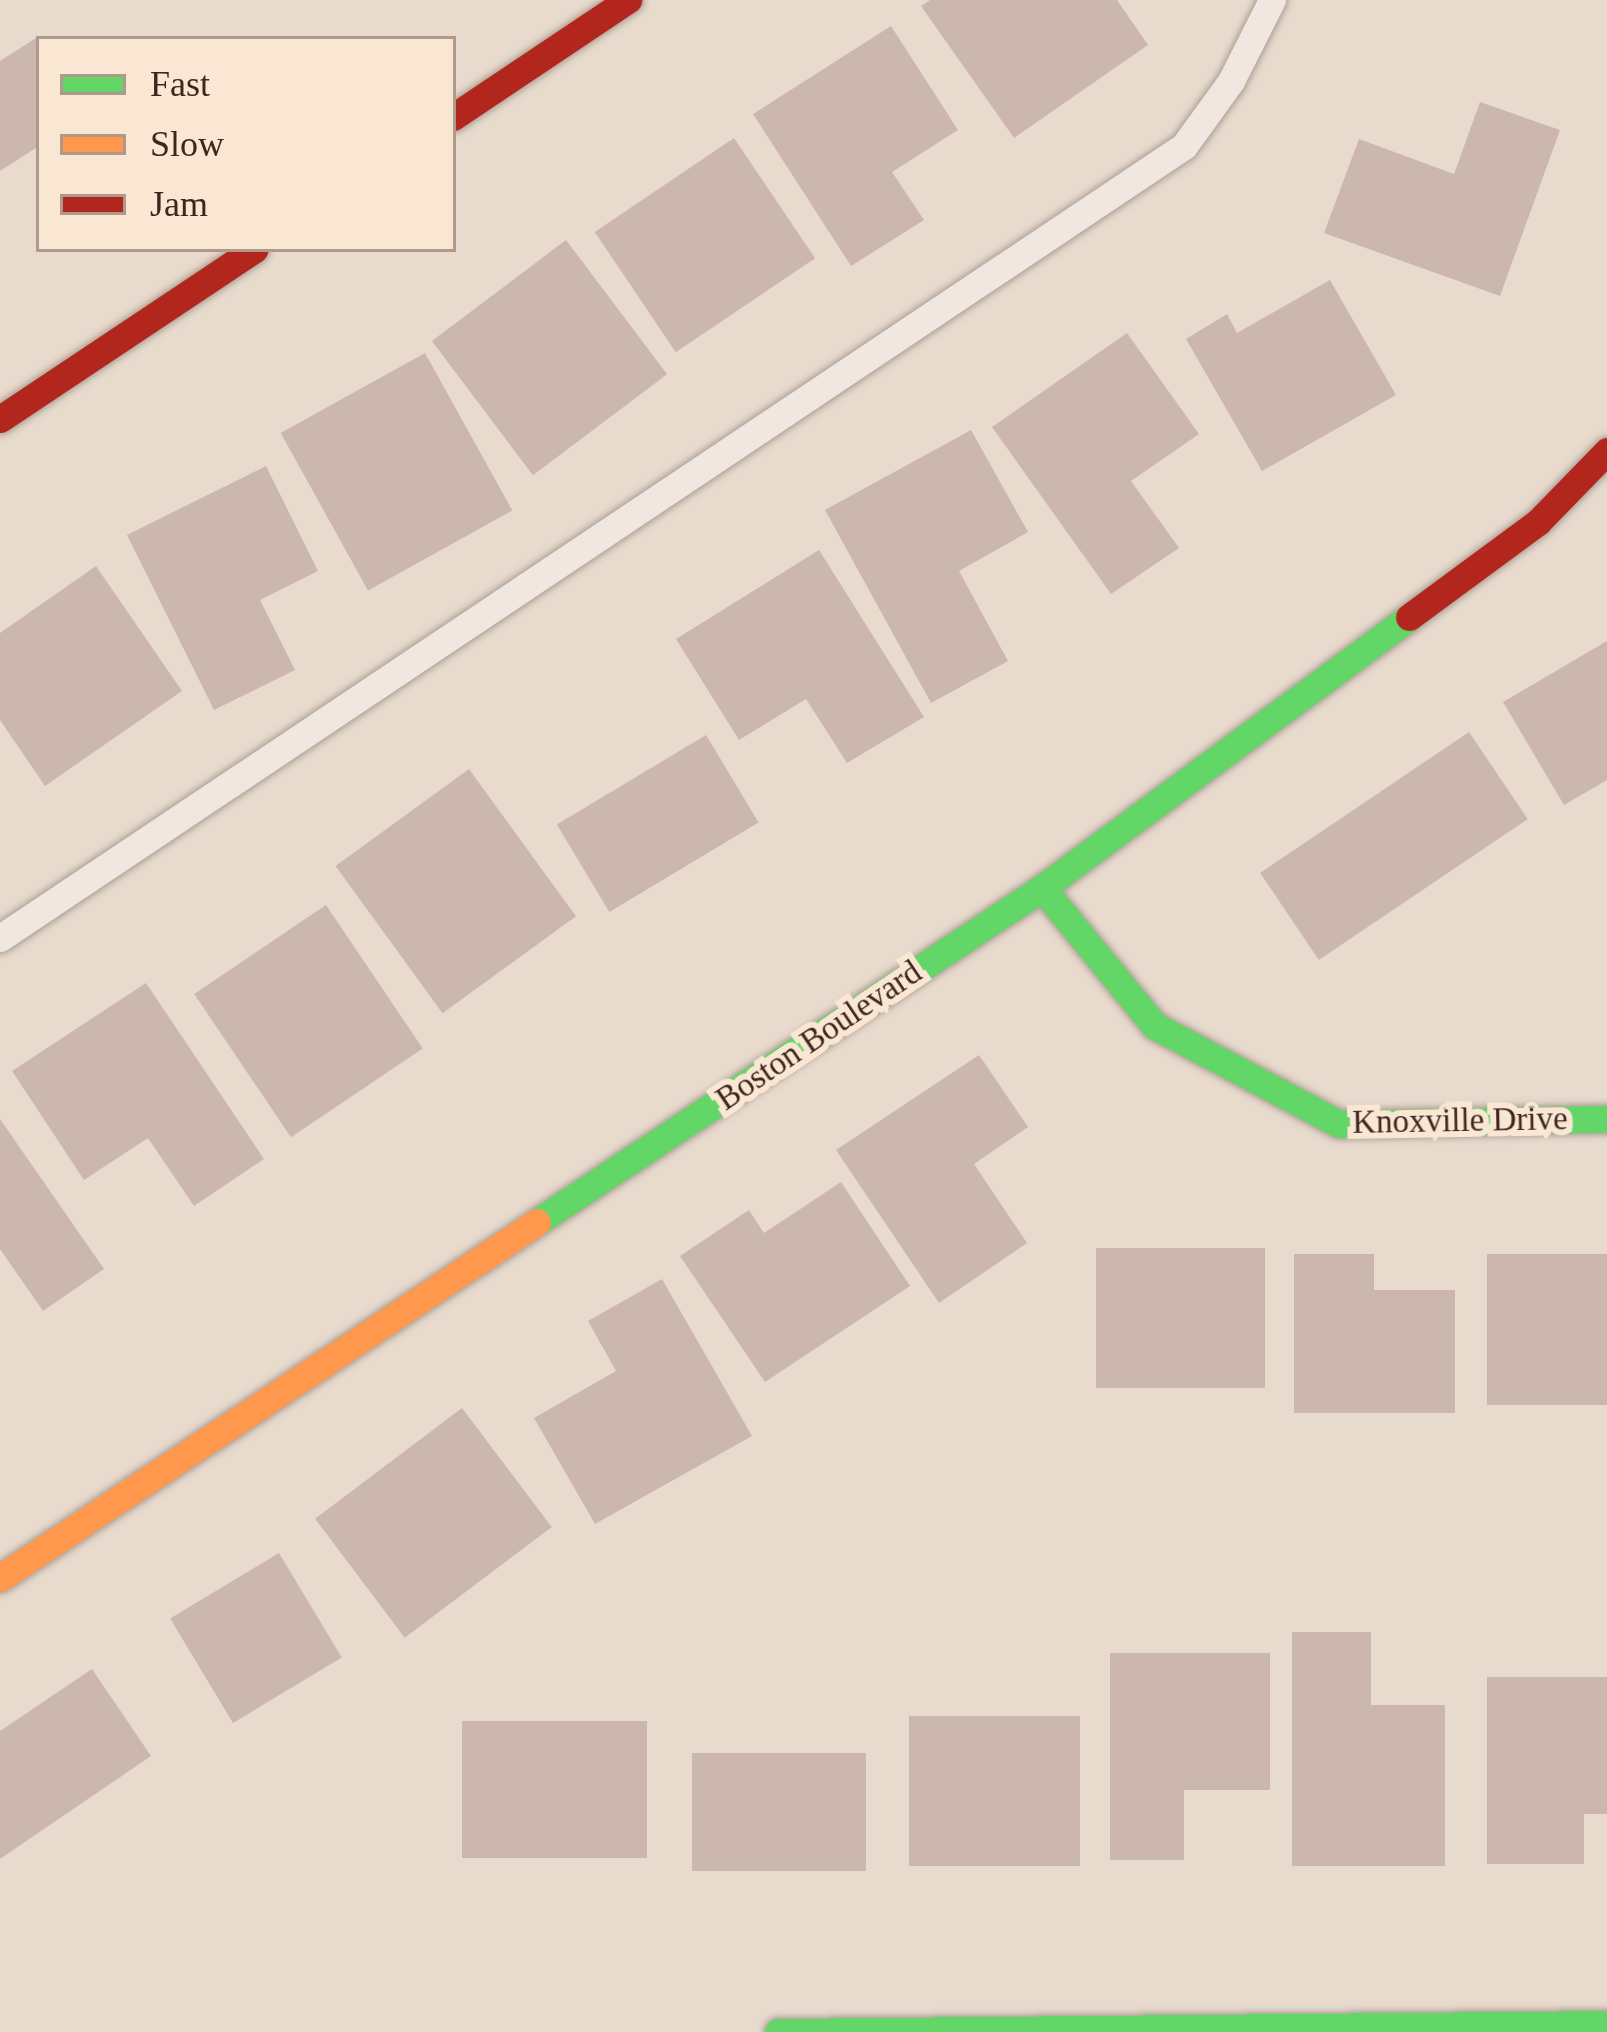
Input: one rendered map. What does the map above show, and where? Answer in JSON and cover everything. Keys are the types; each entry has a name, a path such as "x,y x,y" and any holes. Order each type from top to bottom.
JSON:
{"street":[{"path":"456,115 628,0"},
{"path":"0,419 250,252"},
{"name":"Boston Boulevard","path":"0,1578 1042,888 1538,522 1607,451"},
{"name":"Knoxville Drive","path":"1042,888 1155,1026 1339,1124 1607,1119"},
{"path":"778,2032 1455,2030 1607,2024"}],"lane":[{"path":"0,938 1184,146 1231,81 1272,0"}],"building":[{"path":"930,0 1117,0 1148,45 1014,138 921,6"},
{"path":"891,26 958,130 892,172 924,220 851,266 753,114"},
{"path":"36,38 36,148 0,171 0,61"},
{"path":"1480,102 1560,130 1500,296 1324,233 1359,139 1454,174"},
{"path":"734,138 815,258 676,352 595,232"},
{"path":"566,240 667,374 533,475 432,341"},
{"path":"1330,280 1396,395 1262,471 1186,339 1227,314 1237,333"},
{"path":"1127,333 1199,434 1131,481 1179,548 1111,594 992,427"},
{"path":"425,353 512,510 368,590 281,433"},
{"path":"971,430 1028,532 959,571 1008,661 931,703 825,510"},
{"path":"266,466 318,571 260,600 295,670 214,710 127,535"},
{"path":"819,550 924,717 847,763 806,699 739,740 676,639"},
{"path":"96,566 182,691 45,786 0,720 0,633"},
{"path":"1607,641 1607,780 1564,805 1503,702"},
{"path":"1469,732 1528,819 1319,960 1260,873"},
{"path":"706,735 759,822 609,912 557,825"},
{"path":"469,769 576,916 442,1013 336,866"},
{"path":"326,905 423,1048 291,1137 194,994"},
{"path":"146,983 264,1159 194,1206 148,1138 84,1180 12,1071"},
{"path":"979,1055 1028,1127 974,1164 1027,1243 939,1303 836,1150"},
{"path":"0,1119 104,1269 43,1311 0,1249"},
{"path":"841,1182 910,1286 765,1382 680,1256 749,1210 764,1233"},
{"path":"1096,1248 1265,1248 1265,1388 1096,1388"},
{"path":"1294,1254 1374,1254 1374,1290 1455,1290 1455,1413 1294,1413"},
{"path":"1487,1254 1607,1254 1607,1405 1487,1405"},
{"path":"662,1279 752,1436 595,1524 534,1418 616,1371 588,1321"},
{"path":"462,1408 552,1527 405,1638 315,1519"},
{"path":"279,1553 342,1658 233,1723 170,1618"},
{"path":"1292,1632 1371,1632 1371,1705 1445,1705 1445,1866 1292,1866"},
{"path":"1110,1653 1270,1653 1270,1790 1184,1790 1184,1860 1110,1860"},
{"path":"92,1669 151,1756 0,1859 0,1731"},
{"path":"1487,1677 1607,1677 1607,1814 1584,1814 1584,1864 1487,1864"},
{"path":"909,1716 1080,1716 1080,1866 909,1866"},
{"path":"462,1721 647,1721 647,1858 462,1858"},
{"path":"692,1753 866,1753 866,1871 692,1871"}],"traffic: fast":[{"path":"537,1222 1042,888 1409,617"},
{"path":"1042,888 1155,1026 1339,1124 1607,1119"},
{"path":"778,2032 1607,2024"}],"traffic: slow":[{"path":"0,1578 537,1222"}],"traffic: jam":[{"path":"456,115 628,0"},
{"path":"0,419 250,252"},
{"path":"1409,617 1538,522 1607,451"}]}
